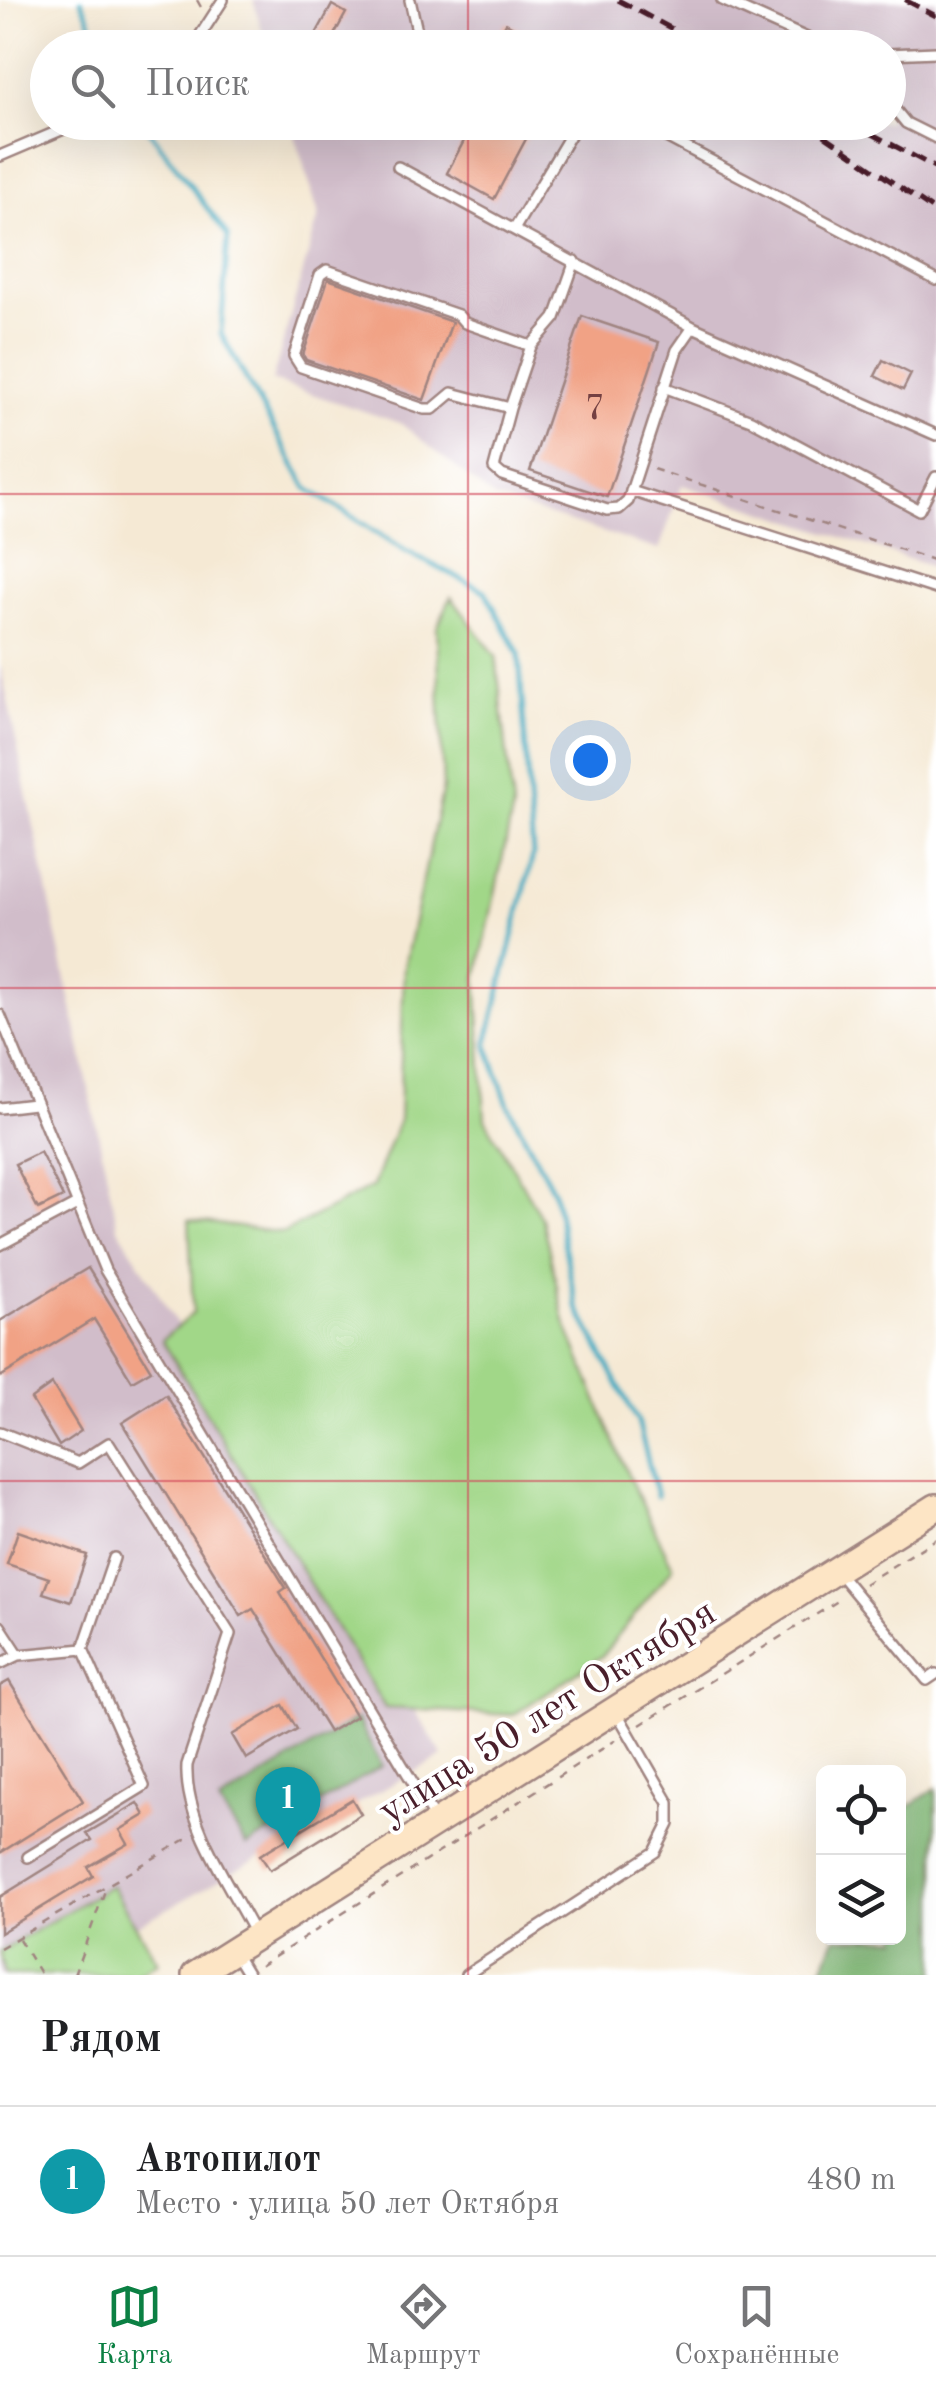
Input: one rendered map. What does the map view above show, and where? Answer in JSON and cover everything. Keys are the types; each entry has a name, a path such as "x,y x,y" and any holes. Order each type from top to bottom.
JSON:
{"main road":[{"name":"улица 50 лет Октября","path":"196,1975 438,1824 622,1722 837,1570 936,1506"}],"lane":[{"path":"204,30 223,0"},
{"path":"410,0 417,30"},
{"path":"722,0 789,30"},
{"path":"906,53 936,52"},
{"path":"906,123 936,138"},
{"path":"0,156 38,140"},
{"path":"514,228 567,140"},
{"path":"672,140 936,280"},
{"path":"398,168 693,327 936,435"},
{"path":"575,261 555,318 530,346 494,457 494,468 502,475 607,510 619,509 632,491 677,350 693,327"},
{"path":"510,408 452,394 433,409 424,409 300,367 294,356 320,275 327,270 458,315 465,322 530,346"},
{"path":"664,387 751,420 918,510 936,477"},
{"path":"632,491 936,589"},
{"path":"0,1015 105,1270 438,1824"},
{"path":"0,1108 34,1104"},
{"path":"0,1245 77,1204"},
{"path":"0,1432 78,1463 109,1443 230,1634 186,1765 186,1784 204,1832 257,1937"},
{"path":"28,1857 144,1786 83,1649 114,1558"},
{"path":"837,1570 927,1680 936,1674"},
{"path":"0,1626 19,1655"},
{"path":"0,1664 19,1655 83,1649"},
{"path":"466,1975 654,1852 670,1824 669,1803 622,1722"},
{"path":"233,1952 248,1974"}],"path":[{"path":"640,464 936,561"},
{"path":"248,1974 622,1722 854,1591 936,1539"},
{"path":"0,1948 178,1842 204,1832"},
{"path":"73,1975 107,1884"},
{"path":"18,1938 41,1975"}],"shaded area":[{"path":"253,0 936,0 936,568 682,485 659,550 494,498 400,423 272,381 319,215 296,140 906,140 906,30 262,30"},
{"path":"0,663 118,1228 443,1756 48,1975 0,1975"}],"green space":[{"path":"451,597 496,656 513,808 477,979 485,1119 542,1219 565,1322 627,1473 673,1567 602,1656 513,1715 385,1708 162,1340 193,1313 189,1220 283,1233 373,1186 399,1120 404,967 443,788 437,628"},
{"path":"357,1719 382,1766 247,1846 219,1803"},
{"path":"936,1788 936,1975 820,1975 832,1945 906,1945 906,1808"},
{"path":"111,1885 158,1962 136,1975 5,1975 0,1952"}],"building":[{"path":"332,5 346,13 337,30 318,30"},
{"path":"464,140 525,140 494,199 447,173"},
{"path":"328,279 452,322 424,400 306,360 303,355"},
{"path":"582,316 659,342 607,497 530,471"},
{"path":"883,360 911,374 903,390 875,376"},
{"path":"40,1152 63,1197 38,1209 15,1164"},
{"path":"88,1268 151,1370 132,1381 94,1319 0,1377 0,1321"},
{"path":"52,1384 81,1431 59,1446 31,1399"},
{"path":"166,1395 286,1588 280,1592 356,1716 329,1732 253,1609 241,1616 122,1423"},
{"path":"18,1531 87,1555 71,1602 43,1593 49,1578 7,1564"},
{"path":"9,1681 83,1801 0,1853 0,1686"},
{"path":"283,1705 297,1729 246,1759 232,1735"},
{"path":"352,1799 361,1814 270,1870 260,1855"},
{"path":"138,1803 145,1815 120,1830 128,1844 88,1867 93,1876 0,1933 0,1897 92,1840 87,1833"}],"waterway":[{"path":"81,0 94,30"},
{"path":"156,140 228,236 221,334 307,488 407,552 485,591 519,654 533,855 487,1044 508,1105 554,1192 576,1305 638,1422 657,1496"}],"railway":[{"path":"618,0 674,30"},
{"path":"905,0 936,16"},
{"path":"831,140 936,212"},
{"path":"884,140 936,168"}],"place":[{"name":"Автопилот","path":"288,1849"}]}
